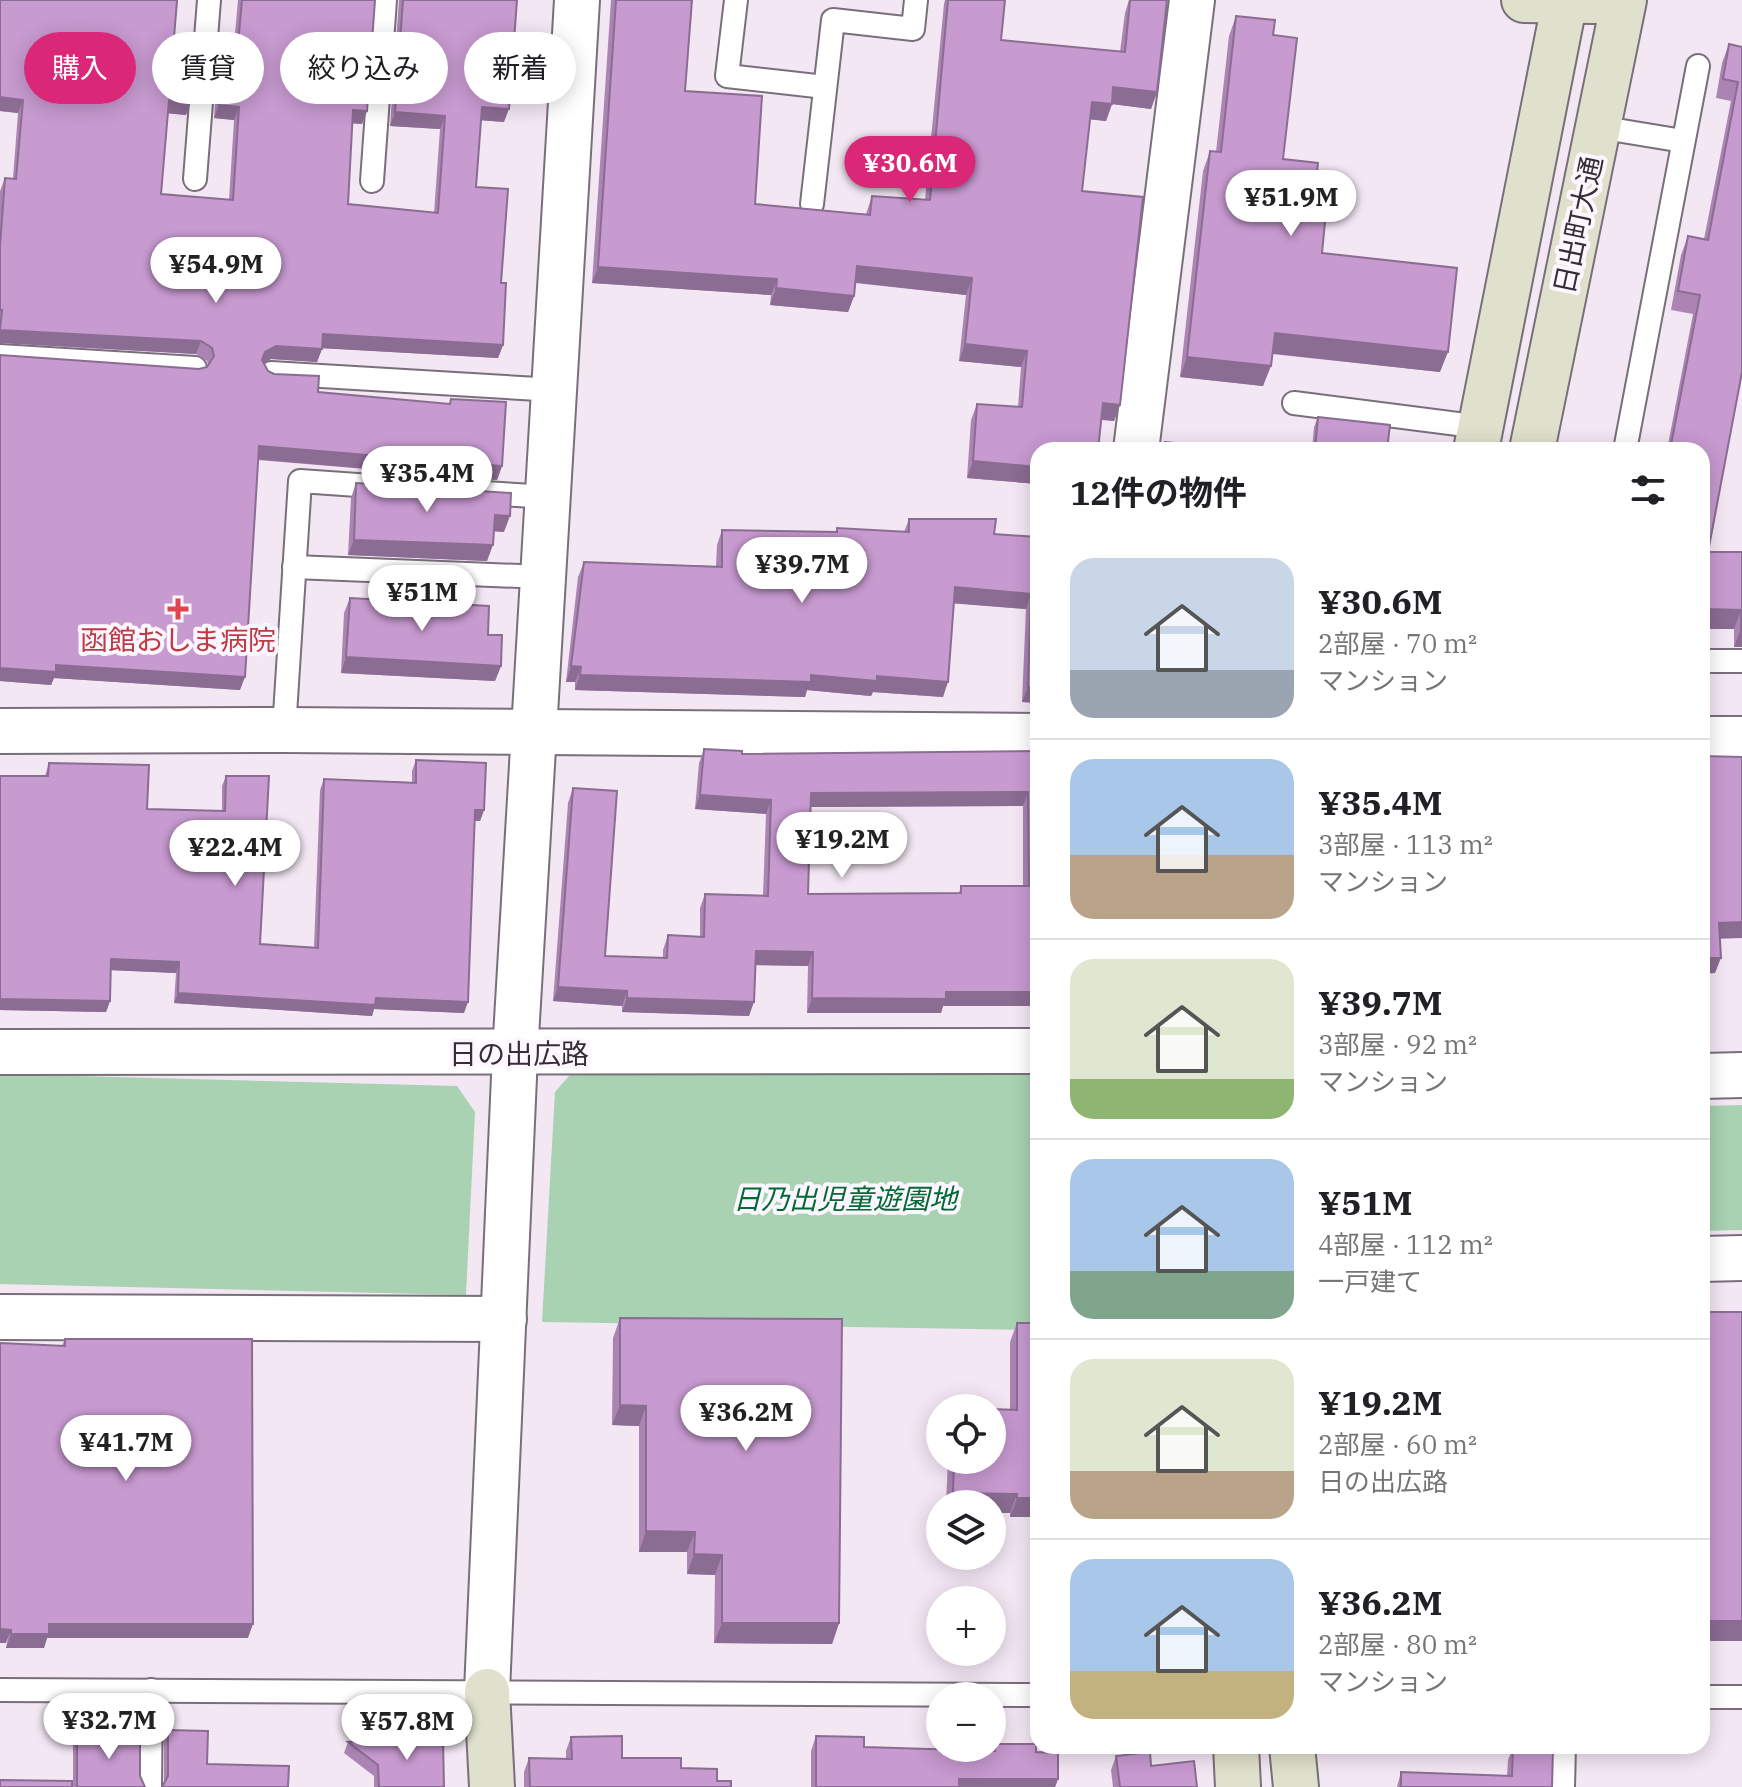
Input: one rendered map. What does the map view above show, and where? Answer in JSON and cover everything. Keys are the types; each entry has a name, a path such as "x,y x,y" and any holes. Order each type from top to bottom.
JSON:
{"street":[{"path":"492,1787 487,1691 515,1054 577,0"},
{"path":"1137,442 1192,0"},
{"path":"1551,1 1614,0"},
{"name":"日出町大通","path":"1534,442 1624,0"},
{"name":"日出町大通","path":"1478,438 1551,1"},
{"path":"0,731 1030,736"},
{"path":"1710,739 1742,739"},
{"name":"日の出広路","path":"0,1052 515,1054 1030,1051"},
{"path":"1710,1076 1742,1075"},
{"path":"1710,1259 1742,1258"},
{"path":"0,1317 504,1319"},
{"path":"1236,1754 1238,1787"},
{"path":"1293,1754 1296,1787"}],"lane":[{"path":"195,179 209,0"},
{"path":"372,181 385,0"},
{"path":"736,0 727,76 825,87"},
{"path":"812,204 833,20 913,29 916,0"},
{"path":"1627,442 1698,66"},
{"path":"1598,127 1683,141"},
{"path":"0,356 195,368"},
{"path":"271,373 555,390"},
{"path":"1294,403 1478,438"},
{"path":"284,730 300,481 409,488"},
{"path":"455,491 549,497"},
{"path":"294,567 544,577"},
{"path":"1710,661 1742,661"},
{"path":"0,1690 1030,1695"},
{"path":"150,1787 151,1690"},
{"path":"1710,1697 1742,1697"},
{"path":"1563,1787 1564,1754"}],"green space":[{"name":"日乃出児童遊園地","path":"574,1070 1030,1072 1030,1330 542,1322 555,1092"},
{"path":"0,1074 457,1086 475,1112 466,1295 0,1284"},
{"path":"1742,1105 1742,1230 1710,1231 1710,1106"}],"building":[{"path":"0,0 177,0 174,32 152,32 152,104 169,104 161,194 233,200 239,107 219,104 264,104 264,32 239,32 242,0 375,0 373,32 280,32 280,104 368,104 367,111 353,110 348,204 438,213 445,116 395,112 396,104 448,104 448,32 401,32 403,0 517,0 515,32 464,32 464,104 509,104 509,109 482,107 476,187 508,189 501,283 506,283 503,345 323,334 322,349 276,346 265,352 262,360 268,371 274,374 319,376 318,392 450,404 451,399 506,402 502,466 259,446 245,677 56,665 56,672 0,668 0,355 199,369 207,367 214,356 212,348 201,341 0,330 0,246 5,178 16,179 23,100 0,97"},
{"path":"616,0 692,0 685,91 762,96 755,204 870,215 872,196 930,200 948,0 1005,0 1001,40 1125,52 1130,0 1167,0 1157,92 1113,87 1112,104 1092,102 1082,191 1143,197 1120,405 1103,403 1099,442 1030,442 1030,466 973,461 977,404 1022,407 1027,351 965,344 972,278 857,266 854,296 776,288 777,279 598,267"},
{"path":"1236,16 1275,20 1273,35 1297,38 1283,159 1318,163 1314,201 1327,202 1322,253 1457,268 1448,352 1275,333 1271,366 1187,357 1210,151 1221,152"},
{"path":"1729,44 1742,47 1742,372 1710,541 1710,442 1672,442 1700,295 1678,291 1688,236 1708,240 1738,82 1723,79"},
{"path":"1318,417 1390,425 1388,442 1316,442"},
{"path":"356,483 511,493 510,516 495,515 493,545 354,540"},
{"path":"909,519 996,519 994,534 1030,536 1030,594 955,587 948,682 877,676 877,681 811,675 811,682 580,675 581,667 571,666 584,562 722,567 722,530 837,532 837,528 909,532"},
{"path":"1710,552 1742,552 1742,628 1741,610 1710,609"},
{"path":"350,598 489,606 488,635 502,635 501,666 346,657"},
{"path":"1030,625 1030,687 1028,687"},
{"path":"704,749 742,751 742,754 1030,751 1030,992 946,992 946,999 812,998 813,952 756,951 754,1002 627,998 627,991 558,987 573,788 617,791 605,956 667,958 668,935 704,937 705,894 768,896 771,800 700,795","holes":["1028,792 1029,886 961,886 961,893 808,894 811,793"]},
{"path":"1710,756 1742,757 1742,922 1719,923 1721,958 1710,958"},
{"path":"416,760 486,763 484,810 475,810 468,1002 376,998 375,1005 178,993 179,962 111,959 110,1001 0,999 0,776 48,776 49,763 149,765 147,809 225,811 226,776 269,776 260,944 318,948 324,779 416,783"},
{"path":"1710,1312 1742,1312 1742,1621 1710,1621"},
{"path":"620,1318 842,1319 839,1623 722,1623 722,1555 694,1554 695,1532 646,1531 646,1406 620,1405"},
{"path":"1017,1323 1030,1323 1030,1498 1017,1498 1017,1494 1006,1494 1006,1490 953,1490 954,1474 1006,1474 1006,1410 1017,1410"},
{"path":"65,1339 252,1339 253,1624 49,1624 49,1634 11,1634 11,1630 0,1629 0,1343 65,1346"},
{"path":"168,1730 208,1731 207,1764 289,1766 288,1787 162,1787 168,1776"},
{"path":"77,1734 140,1735 140,1776 145,1787 77,1787"},
{"path":"622,1736 622,1758 681,1758 681,1768 717,1769 717,1781 731,1781 731,1787 530,1787 529,1758 572,1759 571,1737"},
{"path":"816,1736 864,1737 864,1747 926,1749 926,1762 1006,1762 1006,1744 1030,1744 1030,1754 1058,1754 1058,1779 959,1779 959,1787 816,1787"},
{"path":"443,1739 444,1787 379,1787 378,1765 348,1742"},
{"path":"1150,1754 1151,1766 1194,1761 1197,1787 1120,1787 1116,1756"},
{"path":"1513,1754 1553,1754 1552,1787 1401,1787 1401,1772 1512,1776"},
{"path":"0,1780 72,1781 72,1787 0,1787"}],"place":[{"name":"函館おしま病院","path":"178,609"}]}
